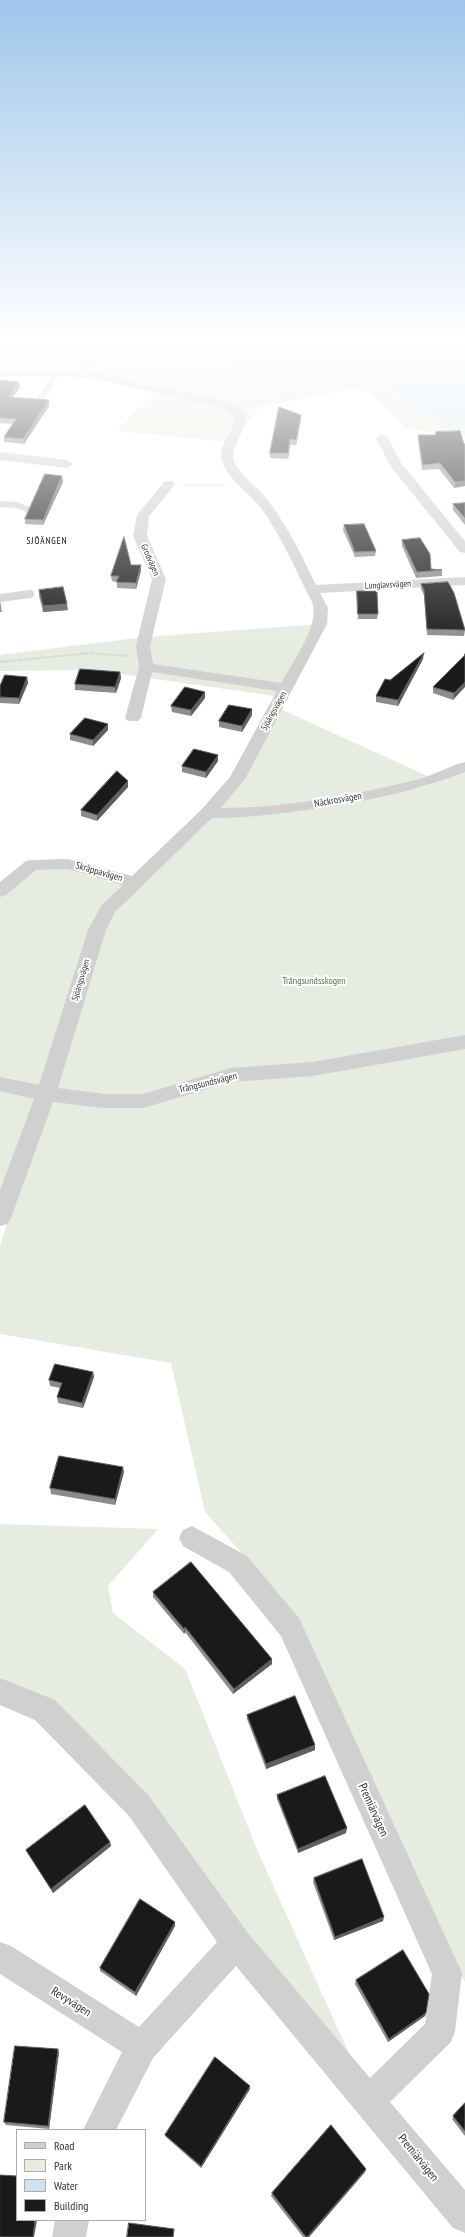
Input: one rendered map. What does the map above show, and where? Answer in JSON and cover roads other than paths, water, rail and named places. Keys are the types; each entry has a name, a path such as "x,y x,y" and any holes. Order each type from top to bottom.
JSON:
{"street":[{"name":"Sjöängsvägen","path":"0,1218 46,1094 97,930 108,909 134,882 208,813 237,779 320,624 322,610 318,599 311,589 286,536 271,512 250,485 233,469 228,459 230,444"},
{"path":"385,444 395,464 465,549"},
{"path":"0,456 67,464"},
{"name":"Grodvägen","path":"133,718 145,663 143,646 159,579 140,536 143,515 169,484"},
{"name":"Lunglavsvägen","path":"311,589 465,581"},
{"path":"145,663 287,688"},
{"name":"Näckrosvägen","path":"208,813 239,813 284,809 373,794 423,783 465,767"},
{"name":"Skräppavägen","path":"0,891 32,865 68,864 134,882"},
{"name":"Trångsundsvägen","path":"0,1084 46,1094 104,1101 143,1101 231,1075 313,1069 465,1042"},
{"name":"Premiärvägen","path":"192,1538 238,1564 290,1627 447,1974 440,2031 370,2100"},
{"name":"Premiärvägen","path":"0,1691 45,1710 139,1806 236,1943 370,2100 465,2216"},
{"path":"101,2129 142,2047 236,1943"},
{"name":"Revyvägen","path":"0,1957 142,2047"},
{"path":"69,2237 72,2221"}],"lane":[{"path":"0,504 17,505 27,509"},
{"path":"0,598 30,594"}],"district":[{"name":"SJÖÄNGEN","path":"47,541"}],"park label":[{"name":"Trångsundsskogen","path":"314,981"}]}
